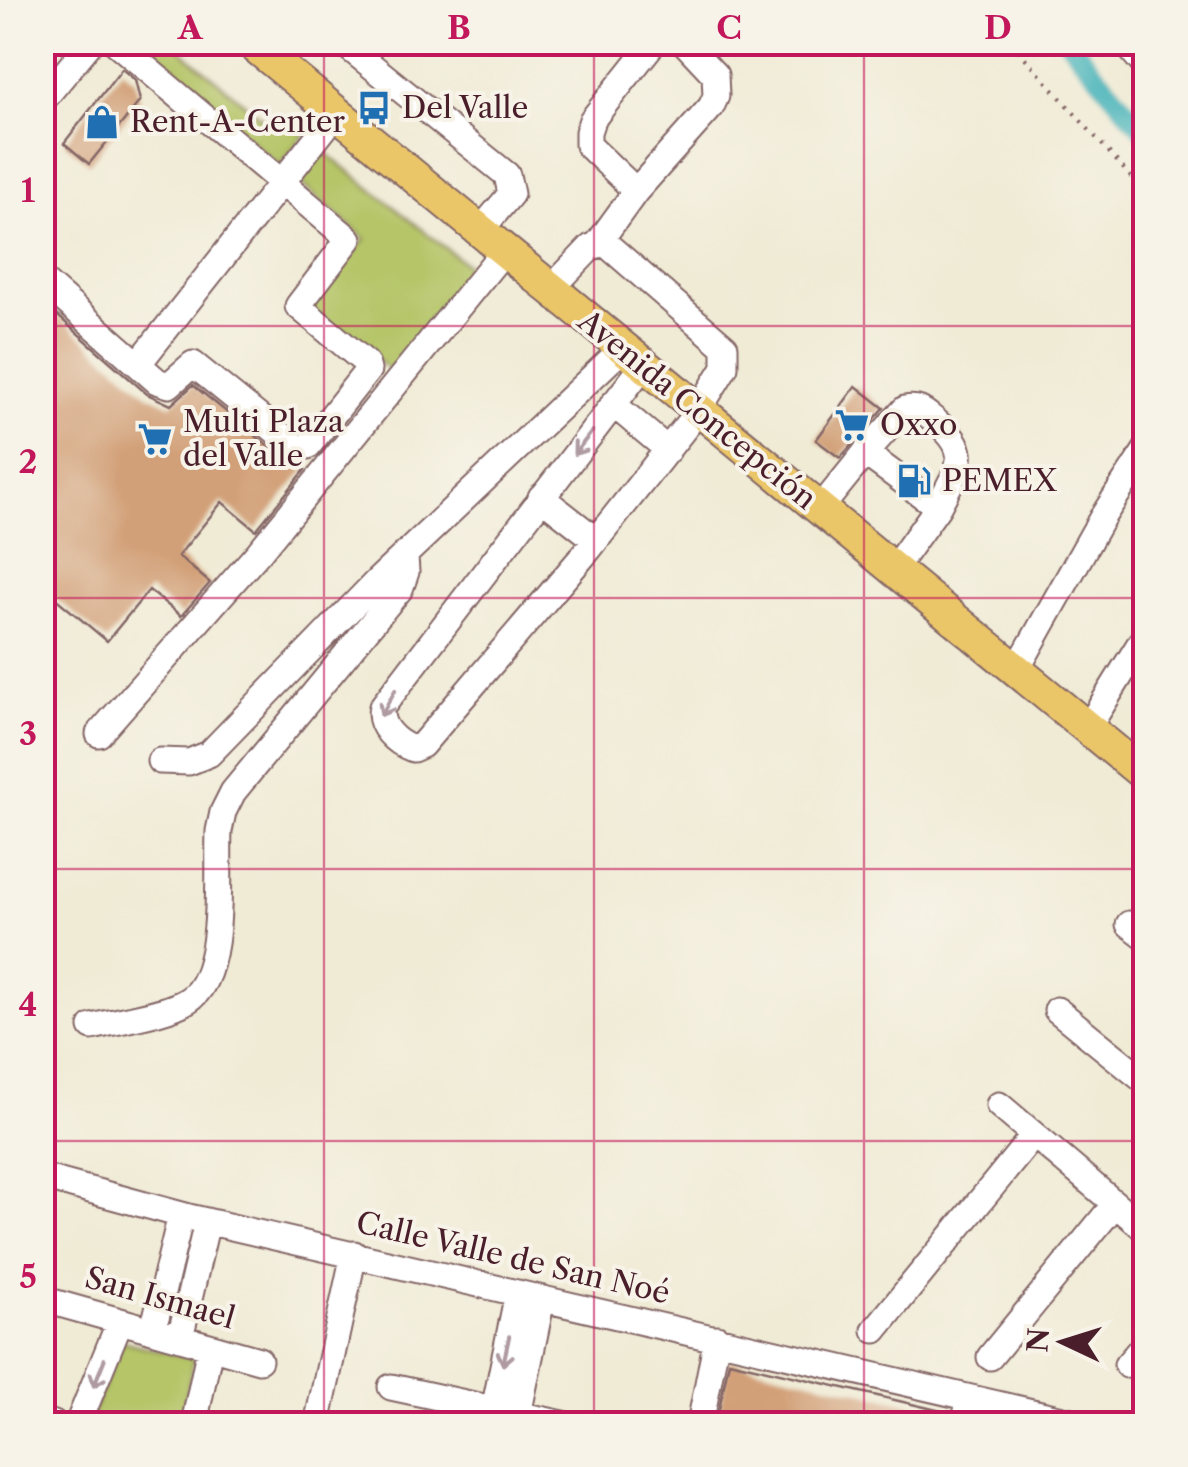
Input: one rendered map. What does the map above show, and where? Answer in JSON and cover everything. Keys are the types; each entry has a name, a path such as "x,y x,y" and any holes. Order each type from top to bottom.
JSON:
{"main road":[{"name":"Avenida Concepción","path":"272,49 335,115 1146,776"}],"street":[{"path":"42,101 90,42"},
{"path":"42,280 165,385 173,383 193,364 301,449 308,446 366,372 366,363 298,306 349,239 115,42"},
{"path":"98,734 259,552 491,242 511,194 508,175 342,42"},
{"path":"636,191 588,144 588,132 592,120 654,42"},
{"path":"550,290 599,242 636,191 711,106 716,96 714,75 684,42"},
{"path":"1125,42 1146,66"},
{"path":"139,363 335,115"},
{"path":"599,242 609,245 725,348 725,367 698,411 596,540 422,745 413,750 406,746 383,726 382,707 614,404 633,358"},
{"path":"160,760 190,762 209,754 405,556 633,358"},
{"path":"614,404 668,450"},
{"path":"819,510 905,409 921,409 952,434 960,449 960,462 938,507 893,570"},
{"path":"1016,671 1103,516 1146,450"},
{"path":"865,453 938,507"},
{"path":"541,497 596,540"},
{"path":"92,1027 185,1003 208,978 214,958 219,830 232,792 400,589 406,572 405,556"},
{"path":"1087,729 1146,634"},
{"path":"1058,1010 1146,1082"},
{"path":"999,1105 1146,1230"},
{"path":"875,1330 1034,1135"},
{"name":"Calle Valle de San Noé","path":"42,1177 207,1222 1084,1424"},
{"path":"990,1356 1115,1204"},
{"path":"153,1330 181,1215"},
{"path":"180,1338 207,1222"},
{"path":"317,1424 354,1254"},
{"path":"506,1412 530,1296"},
{"name":"San Ismael","path":"42,1299 259,1360"},
{"path":"78,1424 120,1321"},
{"path":"700,1424 716,1338"},
{"path":"1127,1365 1146,1343"},
{"path":"194,1424 210,1346"},
{"path":"391,1387 562,1424"},
{"path":"964,1424 970,1398"},
{"path":"438,1424 444,1399"},
{"path":"42,1420 54,1424"}],"path":[{"path":"1011,42 1146,194"}],"green space":[{"path":"135,43 175,43 264,120 280,114 305,134 280,166"},
{"path":"320,148 473,270 392,372 309,307 365,239 294,178"},
{"path":"122,1341 194,1359 180,1424 88,1424"}],"building":[{"name":"Rent-A-Center","path":"122,69 135,80 140,101 89,164 64,143"},
{"name":"Multi Plaza del Valle","path":"42,302 147,394 171,405 193,385 287,461 305,470 256,530 222,502 178,556 210,583 181,616 149,590 107,641 42,587"},
{"name":"Oxxo","path":"856,386 884,408 840,458 816,440"},
{"path":"729,1361 950,1413 948,1424 716,1424"}],"waterway":[{"path":"1069,42 1146,133"}],"place":[{"name":"Del Valle","path":"374,108"},
{"name":"Rent-A-Center","path":"102,122"},
{"name":"Oxxo","path":"852,425"},
{"name":"Multi Plaza del Valle","path":"155,439"},
{"name":"PEMEX","path":"914,481"}]}
